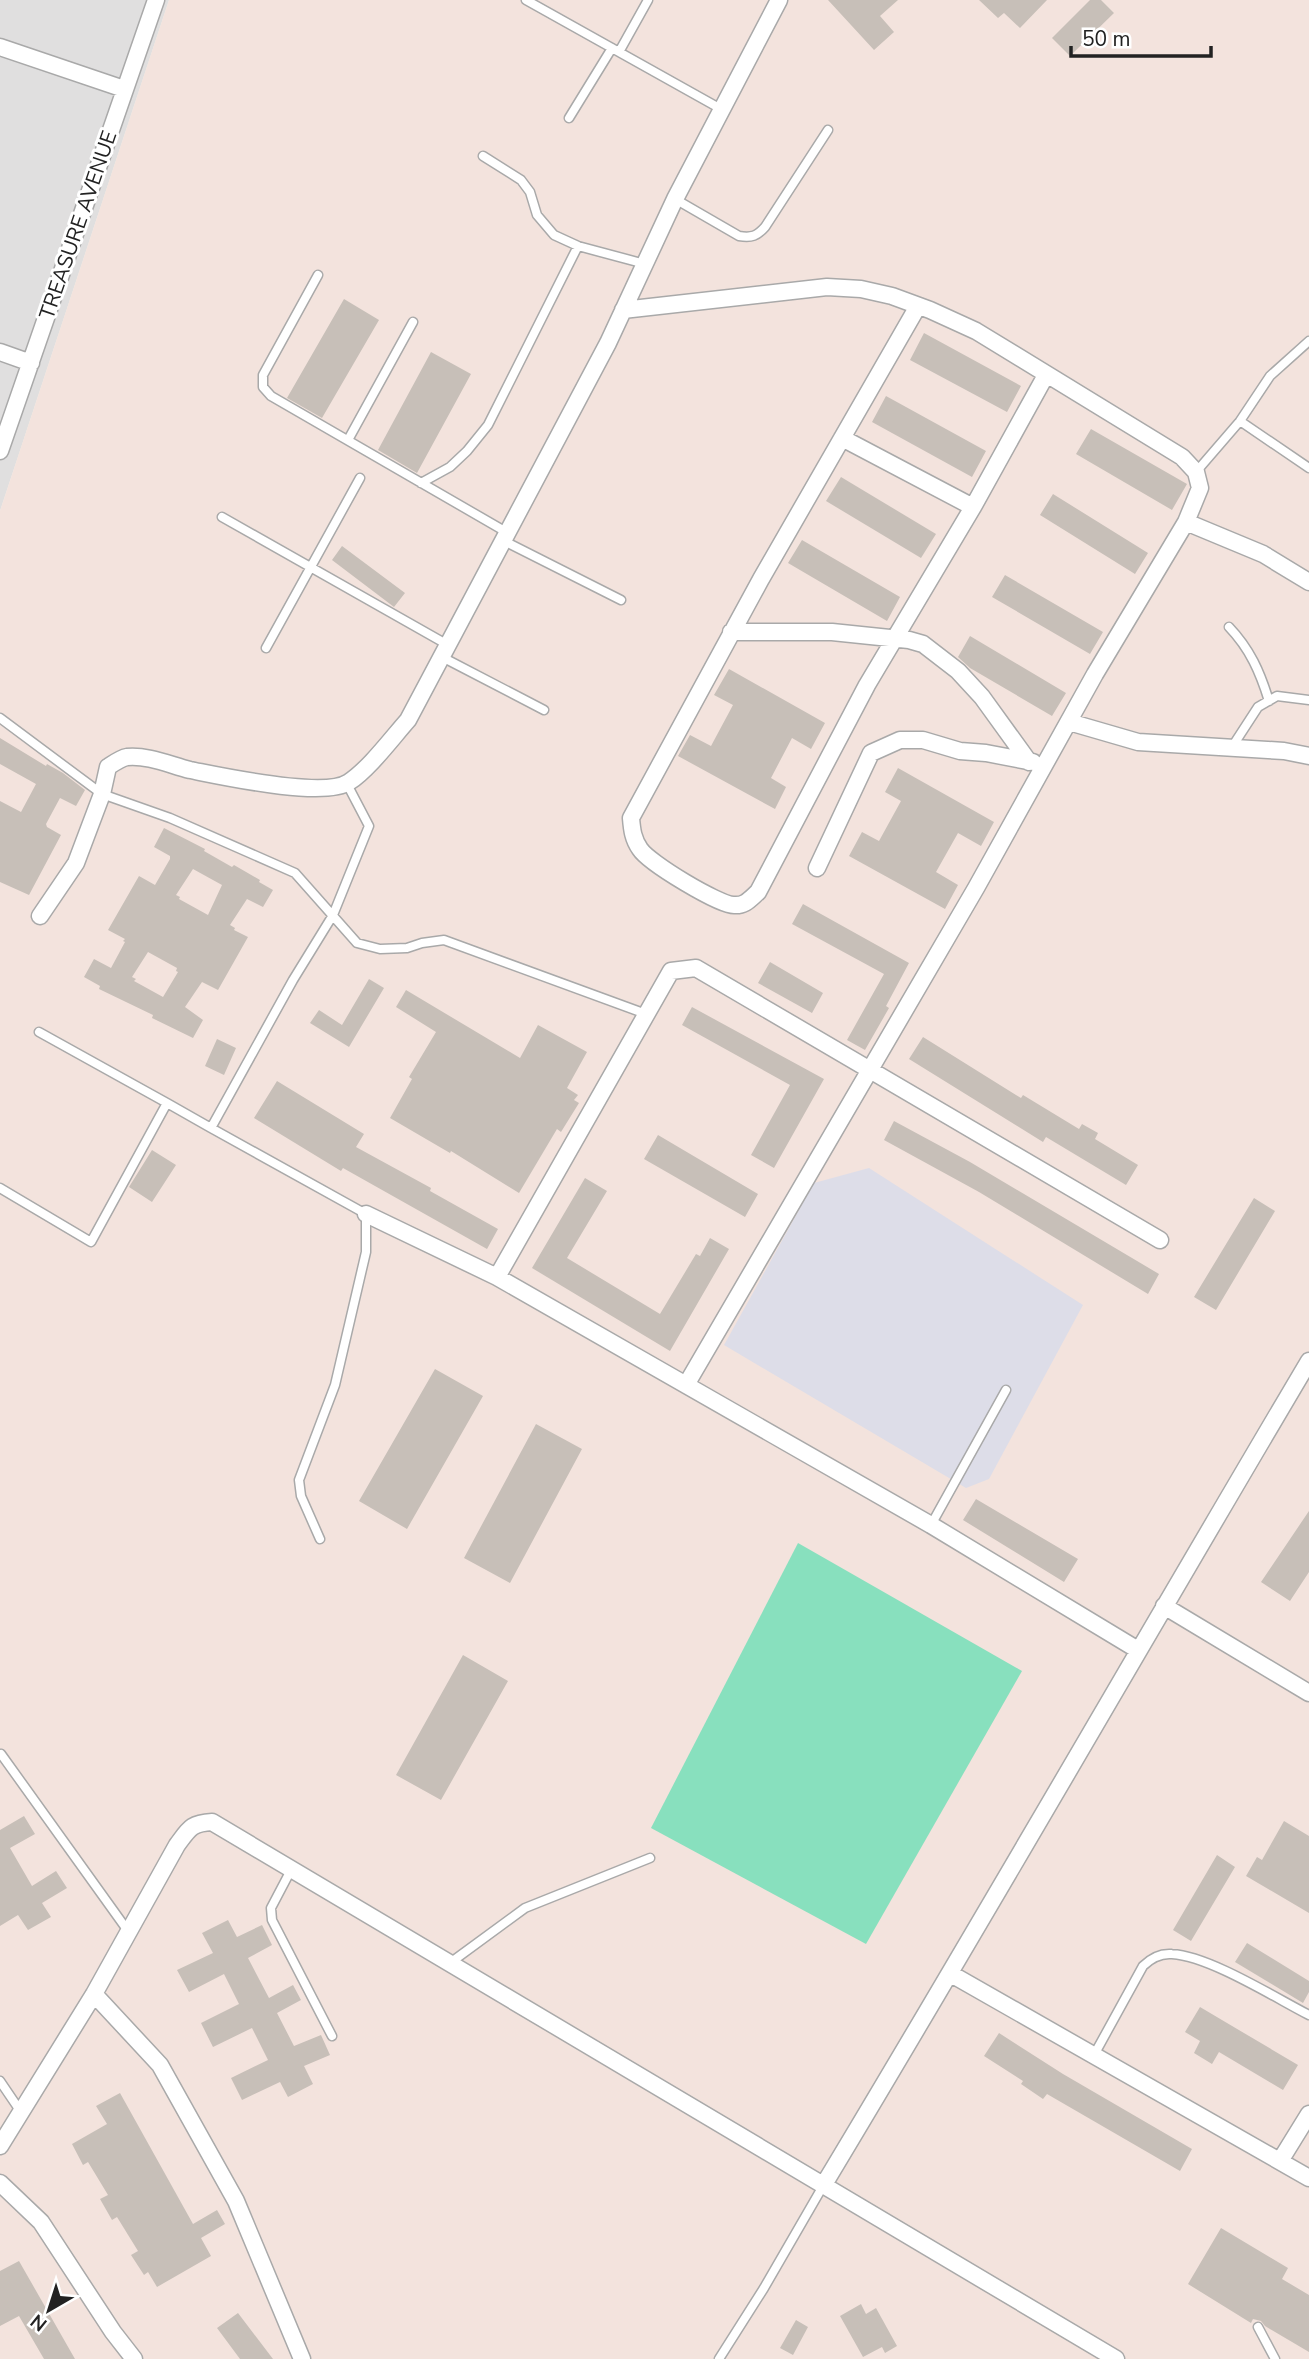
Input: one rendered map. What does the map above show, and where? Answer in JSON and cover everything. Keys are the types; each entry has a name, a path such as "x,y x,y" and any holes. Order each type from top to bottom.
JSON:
{"street":[{"name":"TREASURE AVENUE","path":"0,451 156,0"},
{"path":"40,916 76,863 102,794 108,767 125,757 279,785 318,789 348,784 408,720 608,343 675,199 779,0"},
{"path":"0,47 124,89"},
{"path":"624,310 827,287 882,294 976,331 1182,457 1196,472 1200,488 1186,522 1069,722 1037,763 976,888 686,1385"},
{"path":"918,306 732,632 631,818 632,834 651,862 719,901 733,906 745,904 758,892 894,639 973,507 1046,375"},
{"path":"0,352 31,362"},
{"path":"842,438 973,507"},
{"path":"1186,522 1263,554 1309,582"},
{"path":"732,632 832,632 923,644 958,671 1037,763"},
{"path":"1069,722 1138,742 1232,747 1309,755"},
{"path":"817,868 871,753 900,740 923,740 960,751 1037,763"},
{"path":"497,1277 671,971 696,968 1160,1240"},
{"path":"366,1214 497,1277 931,1525 1138,1650"},
{"path":"823,2186 951,1973 1309,1361"},
{"path":"1164,1606 1309,1693"},
{"path":"0,2146 94,1994 177,1845 188,1829 198,1823 212,1822 1116,2359"},
{"path":"951,1973 1309,2178"},
{"path":"94,1994 160,2065 236,2201 302,2359"},
{"path":"1280,2161 1309,2114"},
{"path":"0,2183 40,2222 134,2359"}],"lane":[{"path":"526,0 721,109"},
{"path":"569,118 648,0"},
{"path":"675,199 739,236 758,235 828,130"},
{"path":"483,156 521,180 530,192 537,215 554,235 578,246 645,264"},
{"path":"421,483 450,467 488,425 578,246"},
{"path":"318,275 263,375 264,387 271,396 421,483 506,537 621,600"},
{"path":"348,440 413,322"},
{"path":"1196,472 1240,421 1270,376 1309,341"},
{"path":"1240,421 1309,468"},
{"path":"266,648 360,478"},
{"path":"222,517 311,567 544,710"},
{"path":"1229,627 1244,642 1254,659 1269,701"},
{"path":"1232,747 1258,707 1277,696 1309,699"},
{"path":"0,718 102,794 170,818 295,873 357,943 380,949 407,948 444,940 646,1014"},
{"path":"211,1128 293,980 333,915 369,826 348,784"},
{"path":"39,1031 366,1214 366,1252 335,1385 299,1480 301,1496 320,1539"},
{"path":"0,1188 91,1242 167,1103"},
{"path":"931,1525 1006,1390"},
{"path":"1,1754 128,1931"},
{"path":"449,1964 525,1908 650,1858"},
{"path":"290,1870 271,1908 272,1920 332,2036"},
{"path":"1094,2055 1143,1966 1159,1955 1171,1954 1206,1962 1309,2015"},
{"path":"1,2086 21,2112"},
{"path":"721,2358 823,2186"},
{"path":"1258,2327 1275,2359"}],"shaded area":[{"path":"0,0 169,0 0,511"},
{"path":"169,0 1309,0 1309,2359 0,2359 0,511"},
{"path":"869,1168 1083,1305 989,1479 966,1488 724,1345 814,1183"}],"green space":[{"path":"798,1543 1022,1671 866,1944 651,1828"}],"building":[{"path":"828,0 898,0 880,16 894,32 874,50"},
{"path":"979,0 1047,0 1020,28 1004,13 998,18"},
{"path":"1090,0 1101,0 1114,13 1070,56 1052,38"},
{"path":"344,299 379,320 322,418 287,398"},
{"path":"924,333 1021,386 1007,412 910,360"},
{"path":"431,352 471,374 417,473 378,450"},
{"path":"886,396 986,451 972,477 872,422"},
{"path":"1091,429 1187,484 1172,510 1076,454"},
{"path":"841,477 936,534 921,558 826,501"},
{"path":"1053,494 1148,553 1135,574 1040,515"},
{"path":"802,540 900,597 887,621 788,563"},
{"path":"342,546 405,593 394,607 332,560"},
{"path":"1005,575 1103,632 1090,654 992,597"},
{"path":"970,636 1066,693 1052,716 970,668 958,657"},
{"path":"729,669 825,723 811,749 792,738 771,778 786,787 775,809 678,756 690,735 711,746 733,705 714,695"},
{"path":"0,738 46,766 47,764 63,773 85,790 76,806 60,798 46,824 61,835 29,895 0,882 0,801 21,812 36,784 0,764"},
{"path":"898,768 994,822 981,846 958,833 936,872 958,885 945,909 849,856 862,832 879,841 901,801 885,792"},
{"path":"164,828 205,849 204,851 232,867 234,865 273,890 263,907 247,899 230,925 248,937 218,990 202,982 185,1007 203,1020 193,1038 99,989 100,986 84,977 94,959 111,968 125,939 108,930 139,876 155,885 170,859 170,856 154,847","holes":["193,869 222,885 208,915 176,895","148,952 177,968 178,972 163,997 134,981 136,979 132,977"]},
{"path":"803,904 909,963 886,1006 889,1008 865,1050 847,1040 884,974 792,924"},
{"path":"770,962 823,993 812,1013 758,983"},
{"path":"369,979 384,988 349,1047 310,1023 319,1010 342,1025"},
{"path":"406,990 520,1058 538,1025 587,1052 567,1088 578,1095 574,1100 579,1103 561,1132 557,1129 519,1193 451,1151 450,1153 390,1118 412,1079 409,1077 436,1032 396,1007"},
{"path":"692,1007 824,1079 774,1168 751,1155 790,1085 682,1025"},
{"path":"923,1037 1021,1098 1023,1095 1079,1129 1082,1124 1098,1133 1095,1139 1138,1165 1126,1185 1046,1137 1043,1142 909,1059"},
{"path":"217,1039 236,1048 224,1075 205,1066"},
{"path":"277,1081 364,1134 356,1147 498,1229 487,1249 343,1168 341,1171 254,1118"},
{"path":"894,1121 970,1162 1159,1274 1148,1294 979,1192 884,1140"},
{"path":"658,1135 758,1194 745,1217 644,1159"},
{"path":"152,1150 176,1165 152,1202 129,1187"},
{"path":"585,1178 607,1191 567,1258 660,1314 696,1254 700,1256 710,1238 729,1249 670,1351 532,1268"},
{"path":"1254,1198 1275,1211 1216,1310 1194,1297"},
{"path":"435,1369 483,1396 407,1529 359,1501"},
{"path":"536,1424 582,1449 510,1583 464,1558"},
{"path":"976,1499 1078,1559 1064,1582 963,1520"},
{"path":"1309,1511 1309,1572 1290,1601 1261,1582"},
{"path":"463,1655 508,1681 441,1800 396,1775"},
{"path":"24,1816 35,1834 10,1848 32,1886 56,1871 67,1888 42,1903 51,1917 28,1930 18,1915 0,1926 0,1830"},
{"path":"1284,1821 1309,1836 1309,1913 1246,1876 1257,1857 1262,1860"},
{"path":"1217,1855 1235,1867 1191,1941 1173,1930"},
{"path":"228,1920 237,1937 262,1925 272,1945 248,1958 269,1998 293,1985 301,2000 277,2013 294,2046 321,2035 330,2055 304,2066 313,2084 288,2097 280,2082 242,2100 231,2078 268,2060 252,2028 213,2047 201,2023 239,2004 224,1974 189,1992 177,1970 213,1953 202,1933"},
{"path":"1247,1943 1309,1981 1309,1992 1303,2003 1235,1962"},
{"path":"1200,2007 1298,2065 1283,2090 1219,2052 1212,2064 1194,2053 1200,2041 1185,2032"},
{"path":"999,2033 1063,2074 1192,2149 1180,2171 1047,2094 1043,2099 1021,2084 1023,2081 984,2056"},
{"path":"120,2093 193,2224 217,2210 225,2224 201,2238 211,2256 157,2287 148,2272 144,2275 131,2255 138,2251 117,2217 112,2220 100,2199 108,2195 88,2162 83,2165 72,2144 107,2124 96,2106"},
{"path":"1221,2228 1288,2268 1282,2279 1309,2295 1309,2352 1261,2321 1253,2319 1251,2323 1188,2284"},
{"path":"19,2261 75,2359 44,2359 19,2316 0,2326 0,2271"},
{"path":"861,2304 866,2314 876,2308 897,2346 885,2353 882,2347 863,2357 840,2316"},
{"path":"238,2313 273,2359 240,2359 217,2328"},
{"path":"796,2320 808,2327 793,2355 780,2348"}]}
